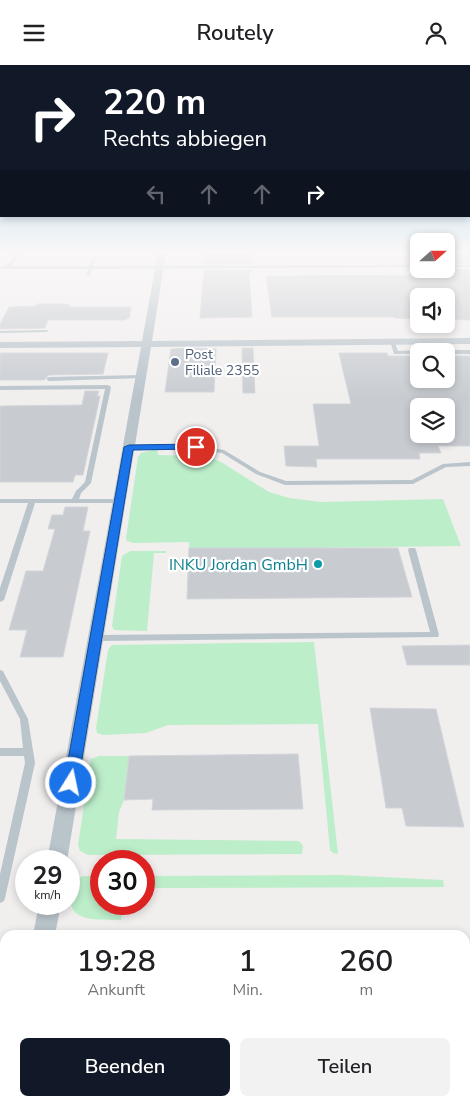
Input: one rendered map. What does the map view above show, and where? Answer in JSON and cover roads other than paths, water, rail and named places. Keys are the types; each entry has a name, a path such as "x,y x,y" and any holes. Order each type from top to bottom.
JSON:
{"street":[{"path":"59,850 154,301"},
{"path":"0,345 470,341"},
{"path":"45,930 48,915"}],"lane":[{"path":"0,332 46,331"},
{"path":"392,341 396,353 410,353"},
{"path":"455,352 470,352"},
{"path":"49,379 141,377"},
{"path":"0,387 108,387 88,483 78,492 75,501"},
{"path":"129,447 196,447 224,452 258,473 285,483 413,482 445,465 470,464"},
{"path":"0,501 120,501"},
{"path":"0,600 32,501"},
{"path":"97,638 435,635 412,550"},
{"path":"0,673 24,719 30,763 0,898"},
{"path":"0,752 28,752"}],"place":[{"name":"Post Filiale 2355","path":"175,362"},
{"name":"INKU Jordan GmbH","path":"318,564"}]}
